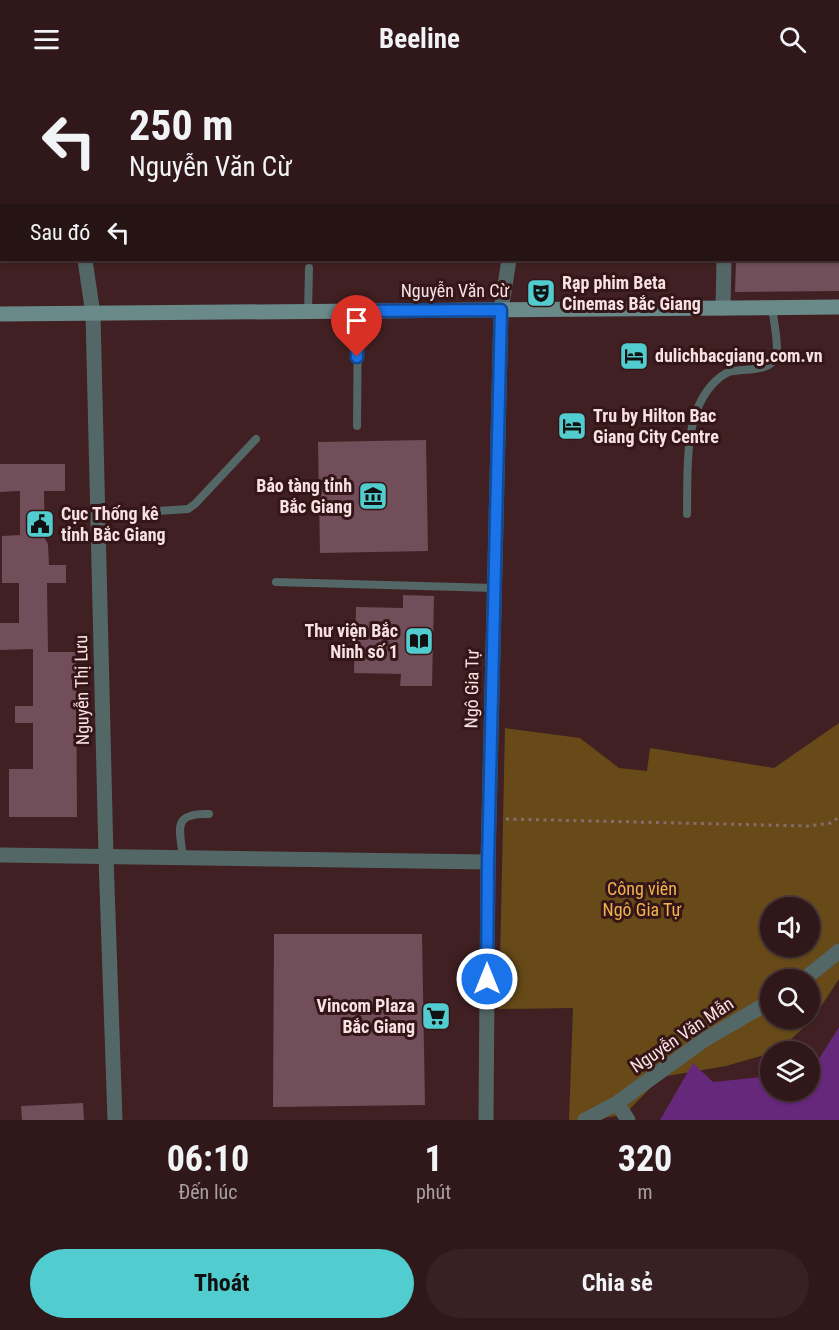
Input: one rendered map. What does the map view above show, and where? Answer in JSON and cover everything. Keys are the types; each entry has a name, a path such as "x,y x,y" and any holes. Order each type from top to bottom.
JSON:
{"street":[{"name":"Nguyễn Thị Lưu","path":"85,261 93,314 106,857 115,1120"},
{"name":"Ngô Gia Tự","path":"486,1120 488,862 501,310 509,261"},
{"path":"723,308 724,261"},
{"name":"Nguyễn Văn Cừ","path":"0,314 839,307"},
{"path":"0,855 488,862"},
{"path":"817,969 839,951"},
{"name":"Nguyễn Văn Mẫn","path":"585,1120 617,1103 704,1040 760,1007"},
{"path":"617,1103 628,1120"}],"lane":[{"path":"308,312 309,268"},
{"path":"687,514 690,435 701,400 711,385 727,373 763,369 770,364 777,349 772,308"},
{"path":"357,426 358,311"},
{"path":"98,515 188,509 255,438"},
{"path":"276,582 494,588"},
{"path":"183,858 180,825 185,817 193,813 209,814"}],"path":[{"path":"489,819 808,826 831,823 839,817"}],"green space":[{"name":"Công viên Ngô Gia Tự","path":"839,723 839,979 820,1008 820,969 760,969 760,1029 802,1029 789,1041 760,1041 760,1056 726,1066 661,1077 624,1115 569,1120 573,1008 499,1009 505,728 580,738 619,768 647,771 650,748 774,768"}],"shaded area":[{"path":"839,1027 839,1120 660,1120 693,1063 713,1082 760,1077 760,1101 820,1101 820,1057"}],"building":[{"path":"736,261 839,261 839,291 735,292"},
{"name":"Bảo tàng tỉnh Bắc Giang","path":"426,440 428,551 320,553 318,442"},
{"path":"0,464 65,464 65,491 44,491 45,539 48,544 49,565 66,565 66,583 47,583 48,652 76,652 77,817 9,817 9,769 33,769 33,723 15,723 15,706 33,706 33,649 0,650 0,623 19,623 19,583 2,583 2,536 20,535 20,491 0,492"},
{"name":"Thư viện Bắc Ninh số 1","path":"403,595 434,596 432,686 400,686 401,674 354,673 356,607 403,608"},
{"path":"274,934 422,934 425,1105 273,1107"},
{"path":"83,1103 84,1120 22,1120 21,1106"}],"place":[{"name":"Rạp phim Beta Cinemas Bắc Giang","path":"541,293"},
{"name":"dulichbacgiang.com.vn","path":"634,356"},
{"name":"Tru by Hilton Bac Giang City Centre","path":"572,426"},
{"name":"Bảo tàng tỉnh Bắc Giang","path":"373,496"},
{"name":"Cục Thống kê tỉnh Bắc Giang","path":"40,524"},
{"name":"Thư viện Bắc Ninh số 1","path":"419,641"},
{"name":"Vincom Plaza Bắc Giang","path":"436,1016"}],"route":[{"path":"357,357 358,311 501,310 487,979"}]}
